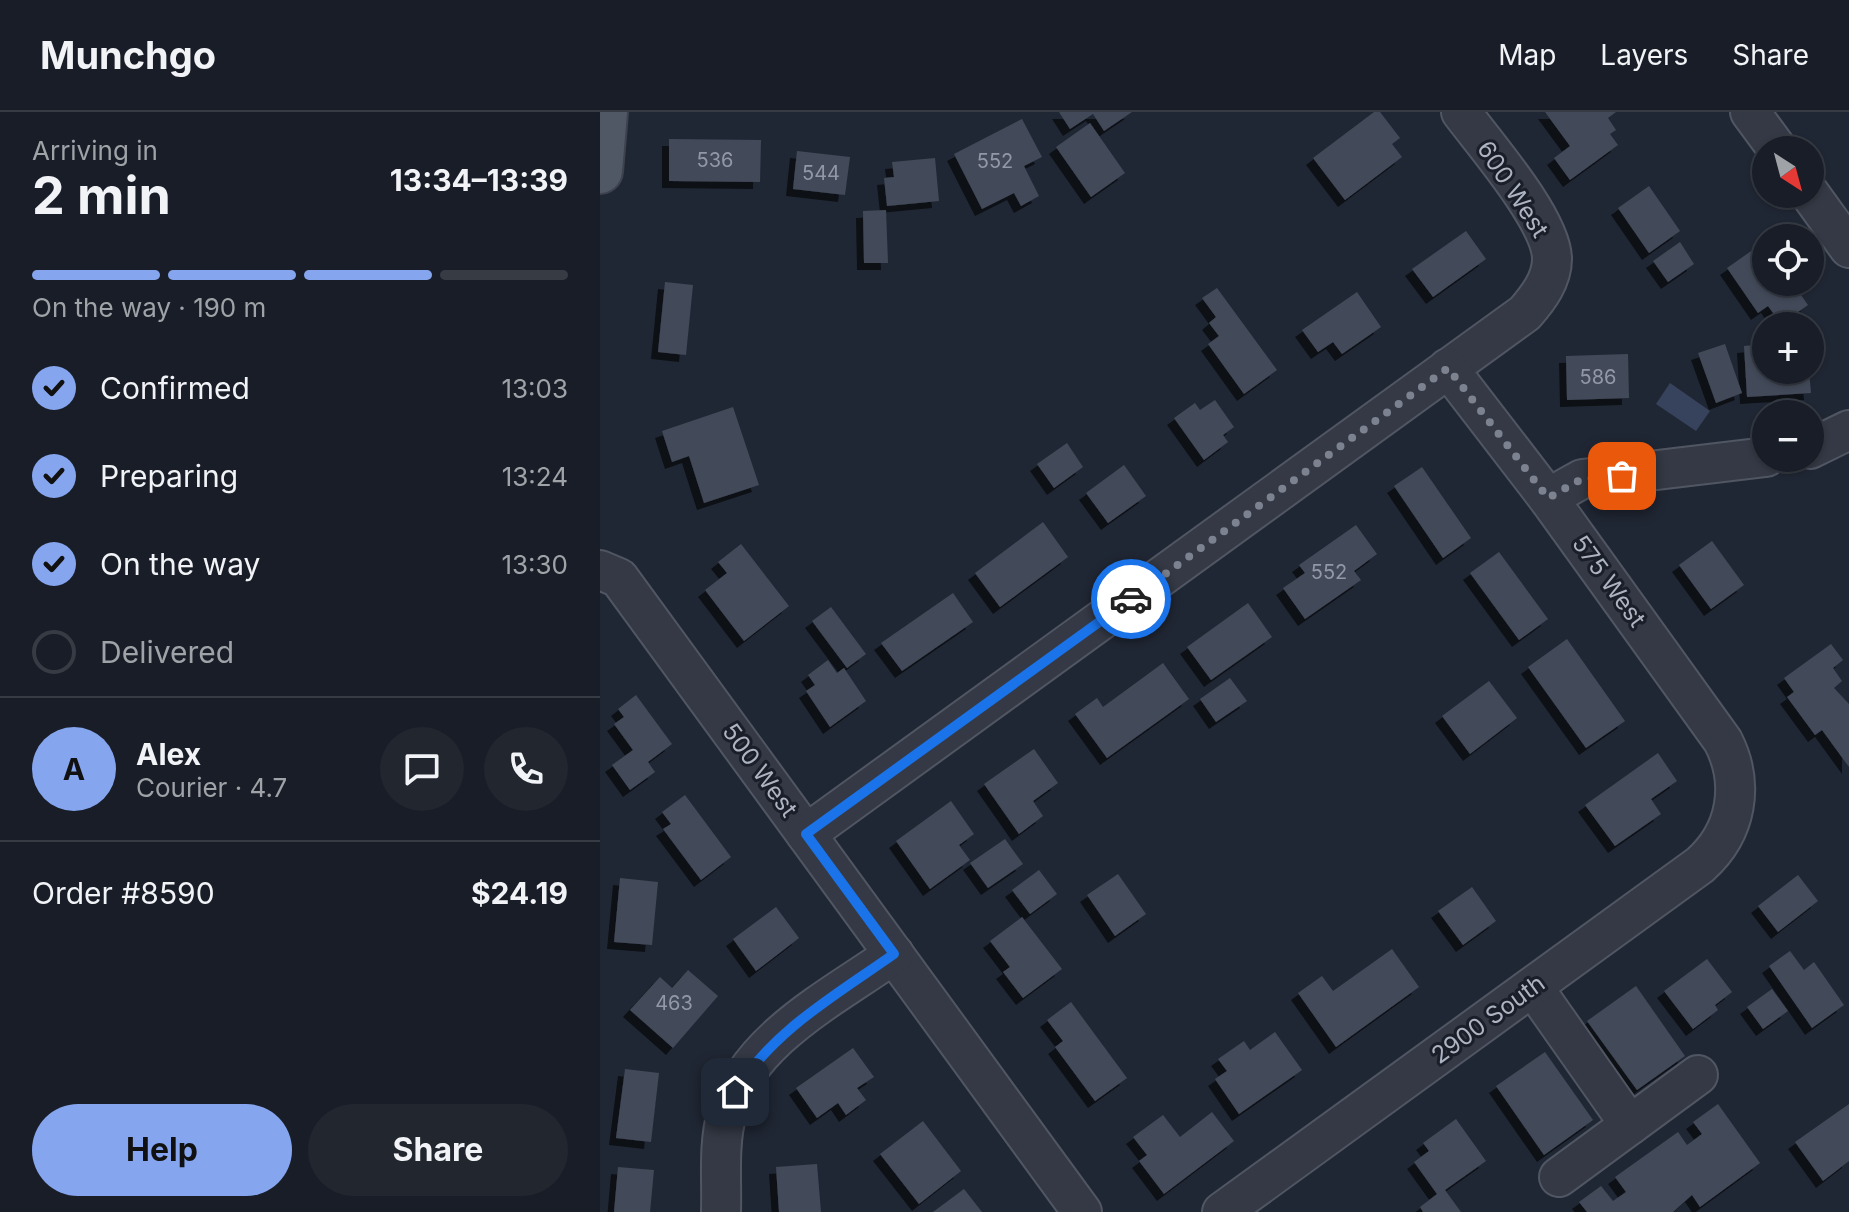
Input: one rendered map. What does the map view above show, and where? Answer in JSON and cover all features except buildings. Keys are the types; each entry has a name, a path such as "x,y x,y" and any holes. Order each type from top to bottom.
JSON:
{"main road":[{"path":"600,171 605,112"}],"street":[{"name":"600 West","path":"1448,368 1525,313 1545,285 1552,259 1544,228 1461,112"},
{"path":"1750,112 1768,136"},
{"path":"1820,208 1849,248"},
{"path":"806,834 1448,368"},
{"name":"575 West","path":"1448,368 1548,498 1723,741 1736,779 1734,808"},
{"path":"1824,442 1849,430"},
{"path":"1548,498 1582,479 1752,459"},
{"name":"500 West","path":"600,570 619,578 1082,1212"},
{"name":"2900 South","path":"1222,1212 1700,865 1720,843 1734,808"},
{"path":"721,1212 727,1115 735,1092 763,1052 894,954"},
{"path":"1533,987 1630,1125"},
{"path":"1559,1177 1698,1075"}],"water":[{"path":"1670,383 1710,411 1696,431 1656,404"}],"way so far":[{"path":"1131,599 1448,368 1548,498 1582,479 1622,476"}],"route":[{"path":"735,1092 763,1052 781,1036 894,954 806,834 1131,599"}]}
